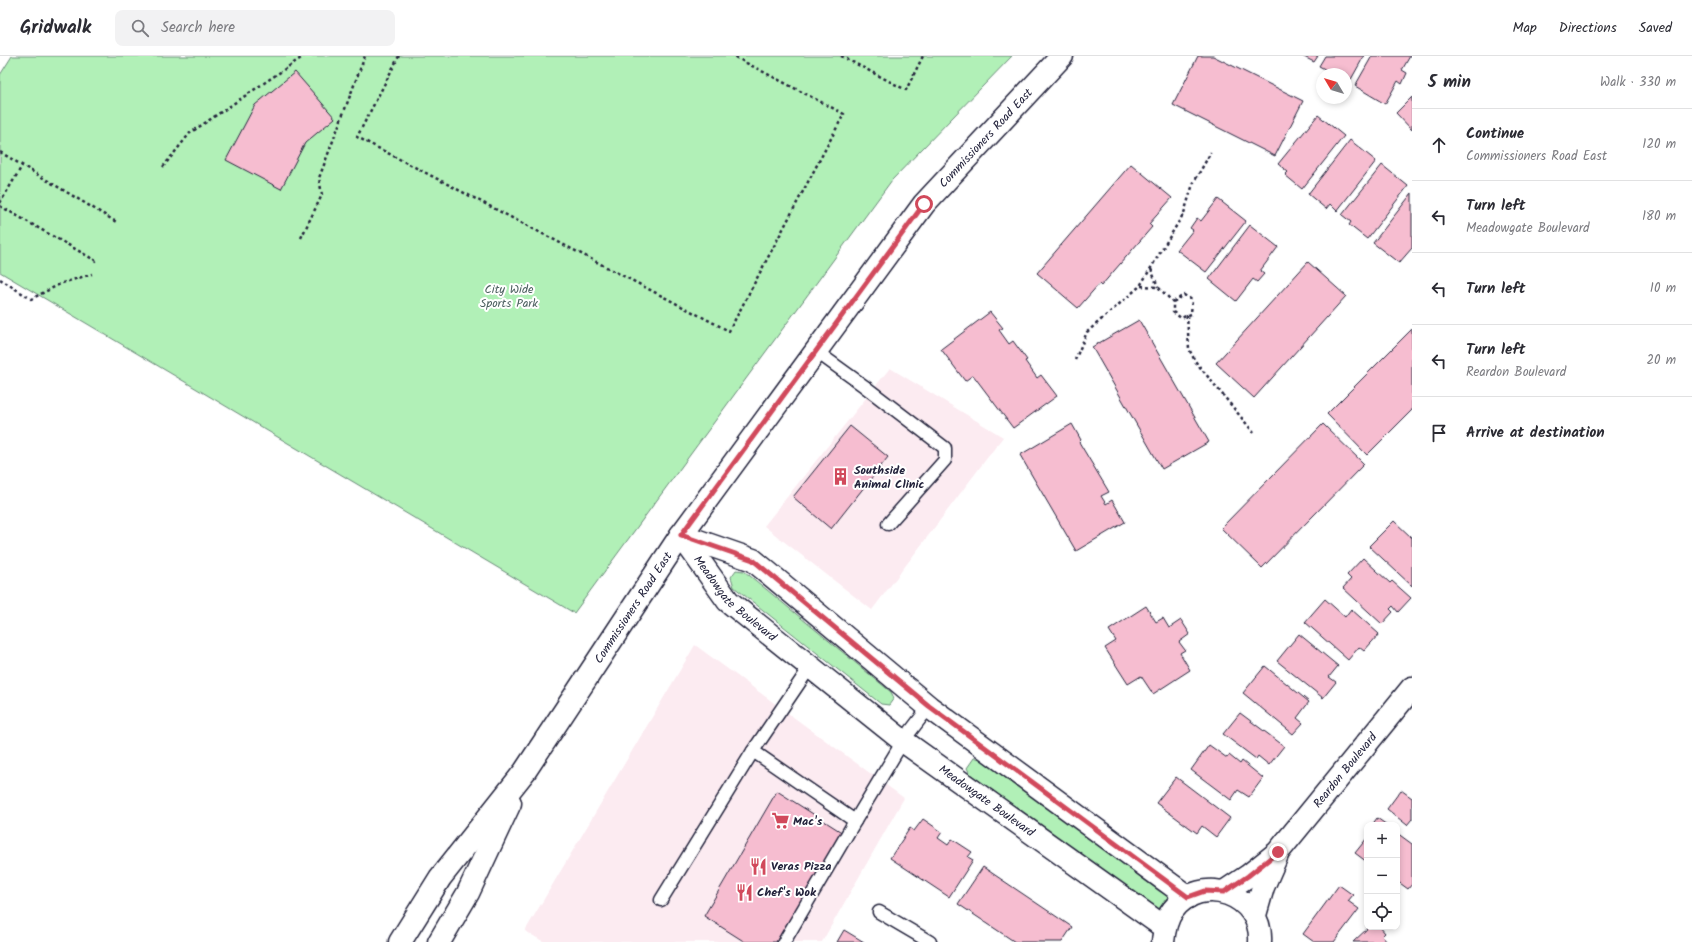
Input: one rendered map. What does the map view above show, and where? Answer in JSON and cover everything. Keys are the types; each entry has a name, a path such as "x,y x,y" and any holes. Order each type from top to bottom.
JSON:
{"street":[{"name":"Commissioners Road East","path":"400,942 440,878 525,771 681,535 817,352 924,204 1062,56"},
{"name":"Meadowgate Boulevard","path":"681,535 728,602 903,741 1164,935"},
{"name":"Meadowgate Boulevard","path":"681,535 753,560 929,706 1188,897"},
{"name":"Reardon Boulevard","path":"1224,892 1248,876 1278,852 1412,688"},
{"name":"Commissioners Road East","path":"439,942 468,893 525,771"},
{"name":"Reardon Boulevard","path":"1255,915 1263,887 1278,852"},
{"path":"1164,935 1173,910 1188,897 1205,891 1224,892 1236,897 1255,915 1260,934 1260,942"}],"lane":[{"path":"817,352 945,448 945,460 888,524"},
{"path":"661,900 753,751 810,667"},
{"path":"784,942 903,741 929,706"},
{"path":"753,751 855,821"},
{"path":"879,912 930,942"}],"path":[{"path":"163,167 190,132 304,56"},
{"path":"301,238 322,195 319,178 365,56"},
{"path":"399,56 357,137 729,331 844,114 733,56"},
{"path":"841,56 906,90 923,56"},
{"path":"0,152 118,223"},
{"path":"1075,360 1087,332 1140,286 1184,213 1193,184 1211,152"},
{"path":"0,203 22,166"},
{"path":"0,206 98,262"},
{"path":"1151,269 1158,287 1173,302 1173,312 1181,318 1191,314 1192,300 1184,296 1173,302"},
{"path":"0,279 31,299 62,283 92,274"},
{"path":"1140,286 1158,287"},
{"path":"1187,315 1189,348 1195,361 1254,432"}],"shaded area":[{"path":"890,368 1003,437 872,610 764,526"},
{"path":"695,645 904,798 822,942 544,942 525,931"}],"green space":[{"name":"City Wide Sports Park","path":"12,56 1012,56 892,180 574,613 0,272 0,75"},
{"path":"736,570 744,571 891,692 894,698 889,705 881,704 734,587 731,577"},
{"path":"974,758 981,758 1159,891 1171,897 1160,907 1157,914 1150,904 970,774 967,768"}],"building":[{"path":"1198,56 1213,56 1303,101 1275,156 1173,105"},
{"path":"1302,56 1318,56 1314,62"},
{"path":"1325,56 1364,56 1352,78 1352,68 1323,68 1319,66"},
{"path":"1372,56 1410,56 1402,70 1407,73 1402,84 1398,81 1385,104 1355,86"},
{"path":"295,72 335,118 305,143 281,189 226,160 255,105"},
{"path":"1412,97 1412,130 1396,113"},
{"path":"1318,115 1344,136 1302,189 1285,175 1288,172 1278,164"},
{"path":"1350,140 1376,161 1337,211 1330,204 1326,209 1308,194"},
{"path":"1131,164 1172,198 1149,224 1152,227 1101,286 1099,284 1078,308 1037,273"},
{"path":"1382,165 1408,186 1367,239 1349,225 1351,222 1342,215"},
{"path":"1412,193 1412,248 1399,263 1373,243"},
{"path":"1218,199 1246,221 1206,272 1177,250 1193,230 1190,228 1197,218 1201,221"},
{"path":"1250,225 1278,247 1260,271 1264,274 1257,282 1253,279 1236,301 1209,279"},
{"path":"1308,262 1346,296 1254,398 1216,363"},
{"path":"990,312 1003,328 999,330 1009,344 1013,341 1027,360 1025,361 1037,378 1041,375 1057,396 1013,428 973,375 965,381 941,349"},
{"path":"1139,320 1209,442 1162,469 1092,347"},
{"path":"1412,329 1412,410 1367,455 1327,414"},
{"path":"1072,424 1081,440 1079,442 1109,492 1101,496 1106,504 1112,500 1125,522 1076,551 1020,455"},
{"path":"1323,424 1364,464 1262,568 1221,528"},
{"name":"Southside Animal Clinic","path":"850,426 888,457 831,529 793,497"},
{"path":"1394,521 1412,538 1412,586 1369,546"},
{"path":"1363,558 1390,583 1392,581 1411,598 1398,612 1393,606 1390,609 1393,612 1382,624 1343,588 1351,579 1347,575"},
{"path":"1325,599 1345,617 1351,609 1379,634 1364,651 1359,647 1348,660 1305,622"},
{"path":"1146,606 1156,622 1163,618 1169,628 1181,620 1190,634 1179,642 1185,650 1180,653 1190,670 1153,694 1141,676 1128,684 1105,648 1116,641 1109,630"},
{"path":"1299,634 1338,666 1329,677 1336,682 1323,698 1277,661"},
{"path":"1265,666 1309,702 1297,718 1303,723 1293,734 1243,693"},
{"path":"1240,713 1284,746 1269,765 1258,756 1256,759 1223,734"},
{"path":"1209,745 1227,758 1229,755 1240,764 1242,761 1263,778 1249,797 1238,790 1231,800 1191,770"},
{"path":"1176,777 1230,818 1216,837 1202,826 1197,833 1156,803"},
{"path":"1401,790 1412,798 1412,819 1407,825 1387,809"},
{"path":"777,791 843,833 776,942 745,942 704,916"},
{"path":"1377,818 1383,822 1374,822"},
{"path":"923,819 942,832 938,838 948,845 952,839 972,852 968,857 973,860 949,897 890,858 910,828 914,831"},
{"path":"1400,835 1412,844 1412,884 1408,889 1400,883"},
{"path":"1364,842 1364,860 1355,853"},
{"path":"983,867 1072,927 1062,942 1015,942 958,904"},
{"path":"1339,885 1353,895 1348,901 1359,909 1334,942 1314,942 1303,934"},
{"path":"844,930 864,942 837,942"},
{"path":"1366,930 1382,930 1385,933 1382,936 1387,942 1353,942"}],"place":[{"name":"Southside Animal Clinic","path":"841,477"},
{"name":"Mac's","path":"780,821"},
{"name":"Veras Pizza","path":"758,866"},
{"name":"Chef's Wok","path":"744,892"}],"route":[{"path":"924,204 886,258 681,535 753,560 929,706 1188,897 1205,891 1224,892 1248,876 1278,852"}]}
